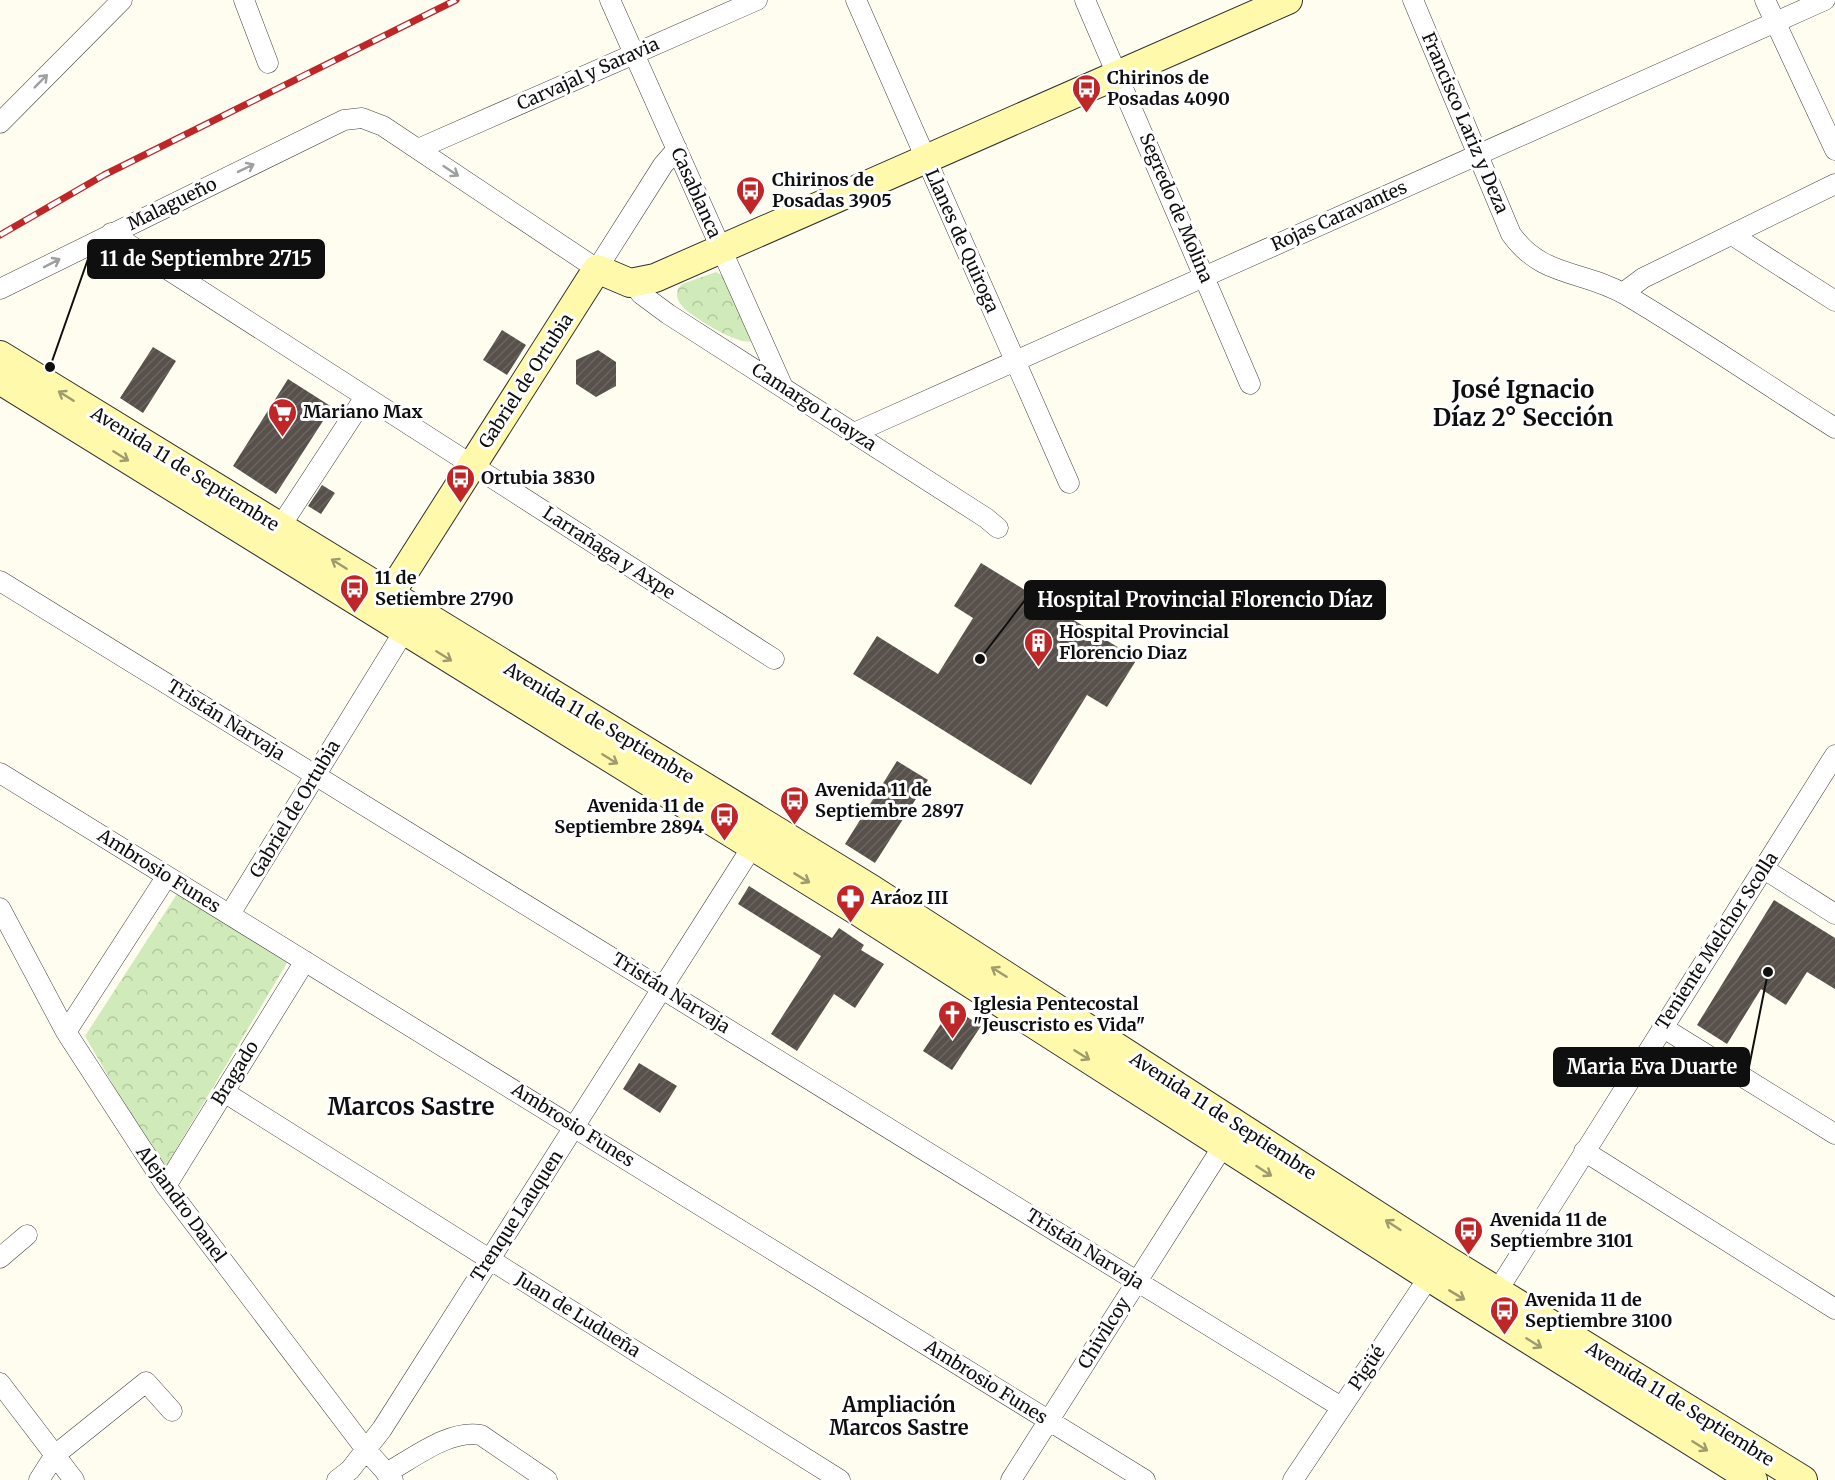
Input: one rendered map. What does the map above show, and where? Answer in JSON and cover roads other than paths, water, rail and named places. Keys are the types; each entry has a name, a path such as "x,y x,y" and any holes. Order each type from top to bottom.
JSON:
{"main road":[{"path":"597,268 617,279 633,283 655,278 1288,0"},
{"name":"Gabriel de Ortubia","path":"383,605 597,268"},
{"name":"Avenida 11 de Septiembre","path":"0,355 280,527 383,605"},
{"name":"Avenida 11 de Septiembre","path":"0,380 410,621 759,836 859,912 1230,1135 1491,1302 1753,1480"},
{"name":"Avenida 11 de Septiembre","path":"1491,1302 1803,1480"}],"street":[{"path":"0,123 122,0"},
{"path":"244,0 268,63"},
{"name":"Casablanca","path":"610,0 782,385"},
{"name":"Carvajal y Saravia","path":"418,149 758,0"},
{"name":"Llanes de Quiroga","path":"856,0 1069,483"},
{"name":"Segredo de Molina","path":"1085,0 1250,384"},
{"name":"Francisco Lariz y Deza","path":"1413,0 1511,234 1531,258 1623,293"},
{"path":"1765,0 1835,150"},
{"name":"Rojas Caravantes","path":"854,433 1825,0"},
{"name":"Malagueño","path":"0,290 111,233 344,120 362,118 374,122 418,149"},
{"path":"418,149 597,268"},
{"name":"Gabriel de Ortubia","path":"597,268 663,165 677,149"},
{"path":"1835,184 1643,278 1623,293 1835,428"},
{"name":"Larrañaga y Axpe","path":"111,233 774,659"},
{"path":"1732,235 1835,301"},
{"name":"Camargo Loayza","path":"633,283 641,294 668,314 782,385 998,528"},
{"path":"280,527 365,397"},
{"name":"Tristán Narvaja","path":"0,581 1341,1407"},
{"name":"Gabriel de Ortubia","path":"230,914 410,621"},
{"name":"Teniente Melchor Scolla","path":"1491,1302 1835,755"},
{"name":"Ambrosio Funes","path":"0,773 1145,1480"},
{"name":"Trenque Lauquen","path":"337,1480 367,1451 759,836"},
{"path":"1764,869 1835,914"},
{"path":"66,1032 167,876"},
{"name":"Alejandro Danel","path":"0,908 66,1032 166,1186 367,1451 390,1476"},
{"name":"Bragado","path":"166,1186 305,961"},
{"path":"1662,1027 1835,1134"},
{"name":"Juan de Ludueña","path":"224,1092 840,1480"},
{"name":"Chivilcoy","path":"1011,1480 1230,1135"},
{"path":"1584,1151 1835,1309"},
{"path":"0,1258 27,1235"},
{"name":"Pigüé","path":"1293,1480 1435,1267"},
{"path":"39,1480 55,1455 146,1382 172,1411"},
{"path":"0,1383 74,1480"},
{"path":"390,1476 455,1436 469,1433 481,1435 547,1480"}],"railway":[{"path":"0,235 104,175 456,0"}],"place":[{"name":"Chirinos de Posadas 4090","path":"1086,114"},
{"name":"Chirinos de Posadas 3905","path":"751,216"},
{"name":"11 de Septiembre 2715","path":"50,367"},
{"name":"Mariano Max","path":"282,438"},
{"name":"Ortubia 3830","path":"460,504"},
{"name":"11 de Setiembre 2790","path":"354,614"},
{"name":"Hospital Provincial Florencio Díaz","path":"980,659"},
{"name":"Hospital Provincial Florencio Diaz","path":"1038,668"},
{"name":"Avenida 11 de Septiembre 2897","path":"794,826"},
{"name":"Avenida 11 de Septiembre 2894","path":"725,842"},
{"name":"Aráoz III","path":"850,924"},
{"name":"Maria Eva Duarte","path":"1768,972"},
{"name":"Iglesia Pentecostal \"Jeuscristo es Vida\"","path":"952,1040"},
{"name":"Avenida 11 de Septiembre 3101","path":"1469,1256"},
{"name":"Avenida 11 de Septiembre 3100","path":"1504,1336"}],"district":[{"name":"José Ignacio Díaz 2° Sección","path":"1523,404"},
{"name":"Marcos Sastre","path":"411,1107"},
{"name":"Ampliación Marcos Sastre","path":"899,1416"}]}
